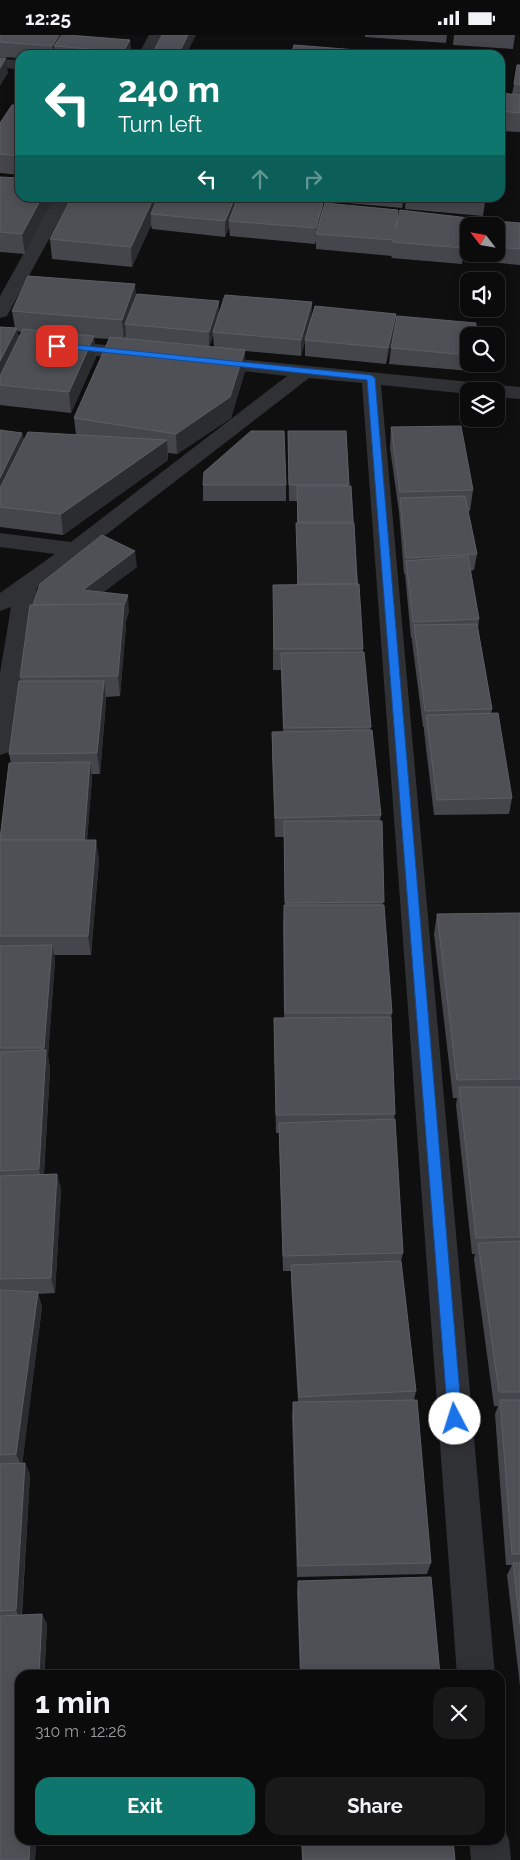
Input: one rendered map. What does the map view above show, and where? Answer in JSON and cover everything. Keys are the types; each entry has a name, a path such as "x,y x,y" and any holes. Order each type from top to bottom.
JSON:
{"street":[{"path":"148,50 156,35"},
{"path":"0,63 15,64"},
{"path":"0,312 61,202"},
{"path":"0,339 157,357"},
{"path":"186,360 520,393"},
{"path":"0,604 75,550 304,372"},
{"path":"371,378 476,1670"},
{"path":"0,541 75,550"},
{"path":"0,746 26,585"},
{"path":"490,1845 491,1860"}],"building":[{"path":"0,35 59,35 52,46 0,42"},
{"path":"62,35 130,40 124,50 54,46"},
{"path":"162,35 188,35 180,50 154,50"},
{"path":"294,45 357,50 292,50"},
{"path":"0,58 6,58 0,68"},
{"path":"517,65 520,65 520,85 514,84"},
{"path":"505,94 520,95 520,113 505,112"},
{"path":"12,105 15,105 15,156 0,154 0,123"},
{"path":"0,177 15,178 15,202 39,202 22,234 0,232"},
{"path":"69,202 152,202 131,247 50,239"},
{"path":"156,202 233,202 225,221 151,214"},
{"path":"236,202 323,203 316,228 229,221"},
{"path":"325,203 398,210 396,228 400,210 460,217 460,248 316,234"},
{"path":"505,222 520,223 520,249 505,248"},
{"path":"28,276 135,284 122,320 12,311"},
{"path":"137,294 219,301 209,332 125,324"},
{"path":"225,295 312,302 301,340 213,332"},
{"path":"315,306 396,314 388,348 305,340"},
{"path":"397,316 476,323 476,327 460,327 460,354 391,348"},
{"path":"0,327 17,328 0,361"},
{"path":"23,329 94,336 69,392 0,385 0,376"},
{"path":"110,337 245,350 230,397 176,434 74,418"},
{"path":"460,426 473,490 400,492 391,427"},
{"path":"0,430 22,433 0,478"},
{"path":"251,431 284,431 286,485 203,485 204,472"},
{"path":"288,431 346,431 349,485 289,485"},
{"path":"28,432 167,440 61,514 0,507 0,488"},
{"path":"297,486 351,486 353,522 298,522"},
{"path":"465,496 477,554 406,558 400,498"},
{"path":"296,523 354,523 357,584 298,584"},
{"path":"102,535 135,551 83,590 128,595 124,605 33,605 40,584"},
{"path":"468,556 479,619 413,622 406,561"},
{"path":"359,584 363,649 274,649 273,585"},
{"path":"124,604 118,676 20,677 30,605"},
{"path":"477,624 492,709 425,711 414,625"},
{"path":"364,652 371,727 284,728 281,653"},
{"path":"19,681 104,681 97,753 9,754"},
{"path":"498,713 512,798 437,800 426,715"},
{"path":"372,730 381,815 275,818 272,732"},
{"path":"90,762 84,840 0,840 9,763"},
{"path":"284,821 382,821 384,902 285,903"},
{"path":"0,840 96,840 88,936 0,936"},
{"path":"284,905 384,905 392,1013 285,1013"},
{"path":"520,913 520,1079 457,1080 437,914"},
{"path":"52,945 44,1048 0,1048 0,946"},
{"path":"391,1017 395,1114 276,1115 274,1018"},
{"path":"46,1050 39,1169 0,1171 0,1052"},
{"path":"459,1087 520,1087 520,1237 476,1238"},
{"path":"395,1119 403,1253 283,1256 279,1123"},
{"path":"57,1174 51,1278 0,1279 0,1176"},
{"path":"520,1241 520,1392 499,1392 478,1243"},
{"path":"401,1261 416,1391 299,1397 291,1265"},
{"path":"0,1290 38,1292 16,1454 0,1455"},
{"path":"417,1400 431,1563 298,1566 293,1402"},
{"path":"500,1400 520,1400 520,1554 512,1554"},
{"path":"25,1463 16,1610 0,1611 0,1464"},
{"path":"513,1563 520,1563 520,1624"},
{"path":"431,1577 440,1670 301,1670 298,1581"},
{"path":"42,1614 39,1670 15,1670 15,1845 30,1845 29,1860 0,1860 0,1616"},
{"path":"302,1845 454,1845 455,1860 303,1860"}],"route":[{"path":"57,346 371,378 455,1419"}]}
